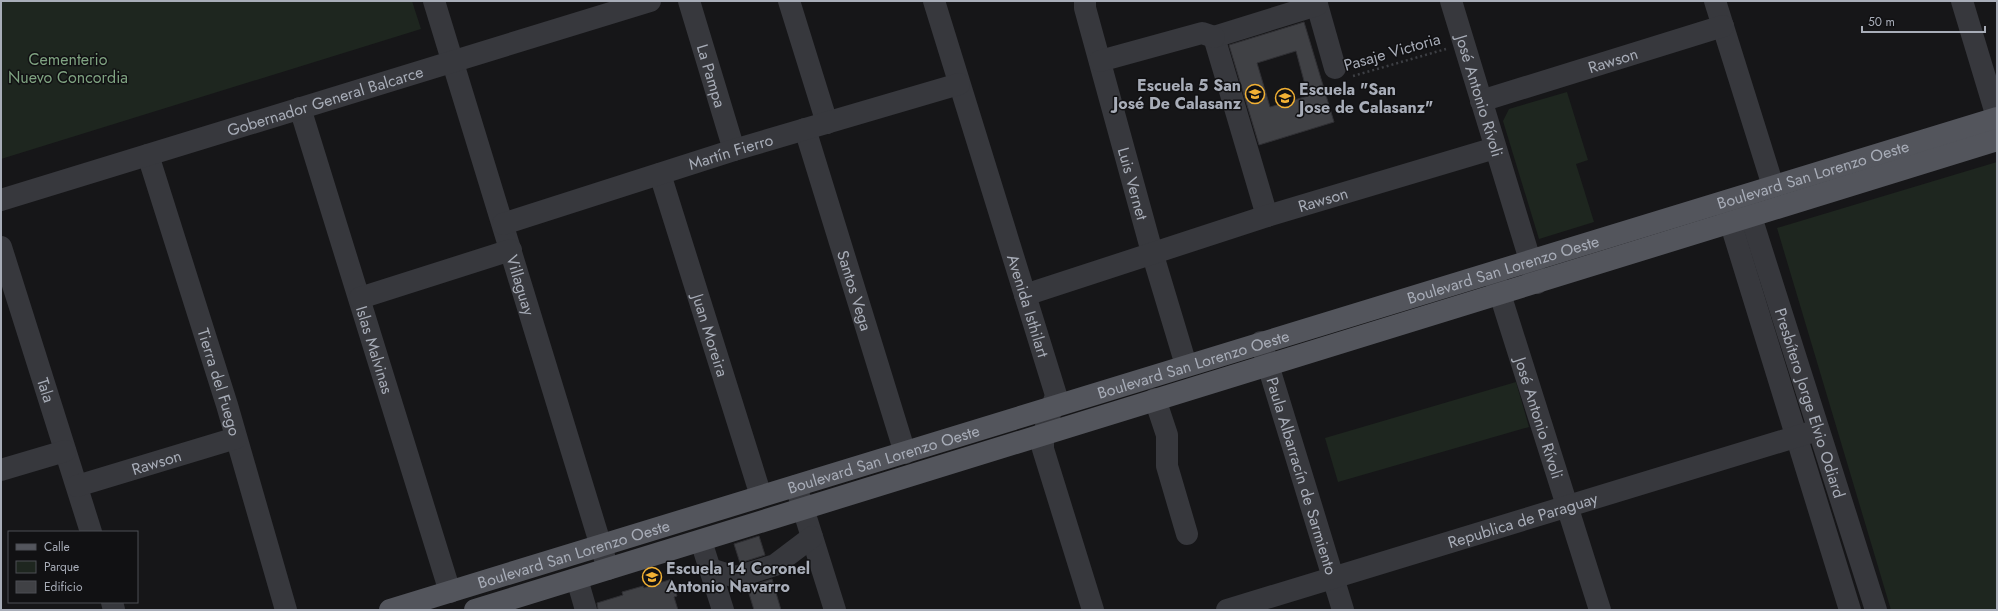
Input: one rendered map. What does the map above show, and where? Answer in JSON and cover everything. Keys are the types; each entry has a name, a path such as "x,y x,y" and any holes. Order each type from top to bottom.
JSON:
{"main road":[{"name":"Boulevard San Lorenzo Oeste","path":"390,610 1261,342 1494,273 1997,118"},
{"name":"Boulevard San Lorenzo Oeste","path":"475,610 608,569 706,555 808,523 1043,436 1155,399 1751,217 1997,140"}],"street":[{"name":"Villaguay","path":"434,1 602,545 608,569"},
{"name":"Gobernador General Balcarce","path":"1,200 650,1"},
{"name":"La Pampa","path":"689,1 734,150"},
{"path":"789,1 827,123"},
{"name":"Avenida Isthilart","path":"934,1 1056,395 1054,406 1043,436 1043,449 1093,610"},
{"name":"Luis Vernet","path":"1085,1 1085,8 1152,252 1186,365"},
{"name":"José Antonio Rívoli","path":"1451,1 1536,283"},
{"path":"1715,1 1773,186"},
{"path":"1962,1 1997,118"},
{"path":"1100,61 1202,33 1214,38 1316,3 1335,68"},
{"name":"Rawson","path":"1481,101 1723,26"},
{"path":"1214,38 1267,216"},
{"name":"Martín Fierro","path":"503,224 734,150 959,84"},
{"name":"Islas Malvinas","path":"300,108 450,592"},
{"name":"Santos Vega","path":"805,129 905,452"},
{"name":"Rawson","path":"1025,295 1152,252 1267,216 1495,148"},
{"name":"Tierra del Fuego","path":"148,155 236,438 286,610"},
{"name":"Juan Moreira","path":"660,174 760,496"},
{"name":"Presbítero Jorge Elvio Odiard","path":"1734,199 1751,217 1876,610"},
{"name":"Presbítero Jorge Elvio Odiard","path":"1734,199 1731,223 1850,610"},
{"name":"Tala","path":"1,247 91,531"},
{"path":"360,298 511,250"},
{"name":"José Antonio Rívoli","path":"1494,273 1600,610"},
{"name":"Paula Albarracín de Sarmiento","path":"1261,342 1343,610"},
{"path":"1155,399 1167,435 1167,466 1187,534"},
{"name":"Republica de Paraguay","path":"1227,610 1818,430"},
{"name":"Rawson","path":"77,486 236,438"},
{"path":"1,470 65,451"},
{"path":"796,486 835,610"},
{"path":"723,610 706,555 734,561 769,552 808,523"},
{"path":"577,579 586,610"}],"path":[{"name":"Pasaje Victoria","path":"1335,68 1338,80 1464,44"}],"green space":[{"name":"Cementerio Nuevo Concordia","path":"1,1 412,1 421,29 1,159"},
{"path":"1567,92 1588,160 1576,164 1594,222 1539,239 1503,121 1509,109"},
{"path":"1997,162 1997,610 1891,610 1777,228"},
{"path":"1516,382 1529,427 1338,482 1325,438"}],"building":[{"name":"Escuela \"San Jose de Calasanz\"","path":"1304,22 1334,122 1259,145 1229,45","holes":["1296,51 1308,96 1270,107 1257,63"]},
{"path":"759,536 765,555 740,563 734,544"},
{"path":"672,579 677,596 674,597 678,610 598,610 597,603 623,595 622,592 643,586 644,588"},
{"path":"772,579 781,610 754,610 747,587"}],"place":[{"name":"Escuela 5 San José De Calasanz","path":"1255,94"},
{"name":"Escuela \"San Jose de Calasanz\"","path":"1285,98"},
{"name":"Escuela 14 Coronel Antonio Navarro","path":"652,577"}]}
